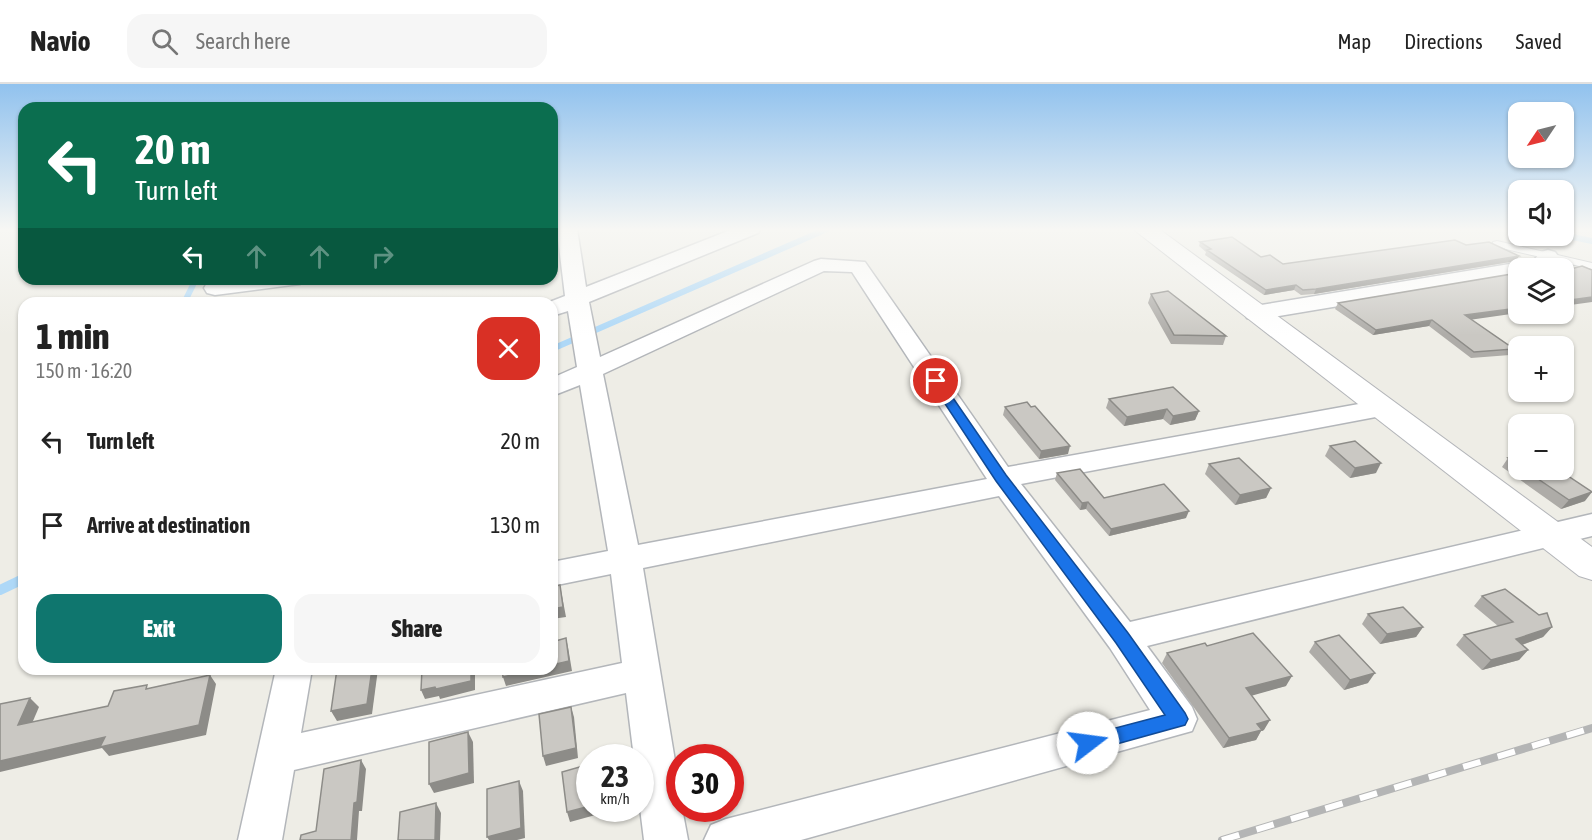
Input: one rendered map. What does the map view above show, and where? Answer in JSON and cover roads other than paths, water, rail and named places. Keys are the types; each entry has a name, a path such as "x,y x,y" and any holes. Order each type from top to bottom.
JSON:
{"street":[{"path":"569,264 625,559 666,840"},
{"path":"558,307 663,264"},
{"path":"1191,264 1592,566"},
{"path":"558,385 821,266 858,266 1004,481 1122,638 1178,719 726,840"},
{"path":"1255,313 1508,272"},
{"path":"214,290 249,285"},
{"path":"558,573 1004,481 1381,408"},
{"path":"1122,638 1592,525"},
{"path":"277,756 642,674"},
{"path":"261,840 293,675"}],"waterway":[{"path":"558,346 746,264"},
{"path":"187,297 193,285"},
{"path":"0,590 18,581"}],"railway":[{"path":"1222,840 1592,728"}]}
